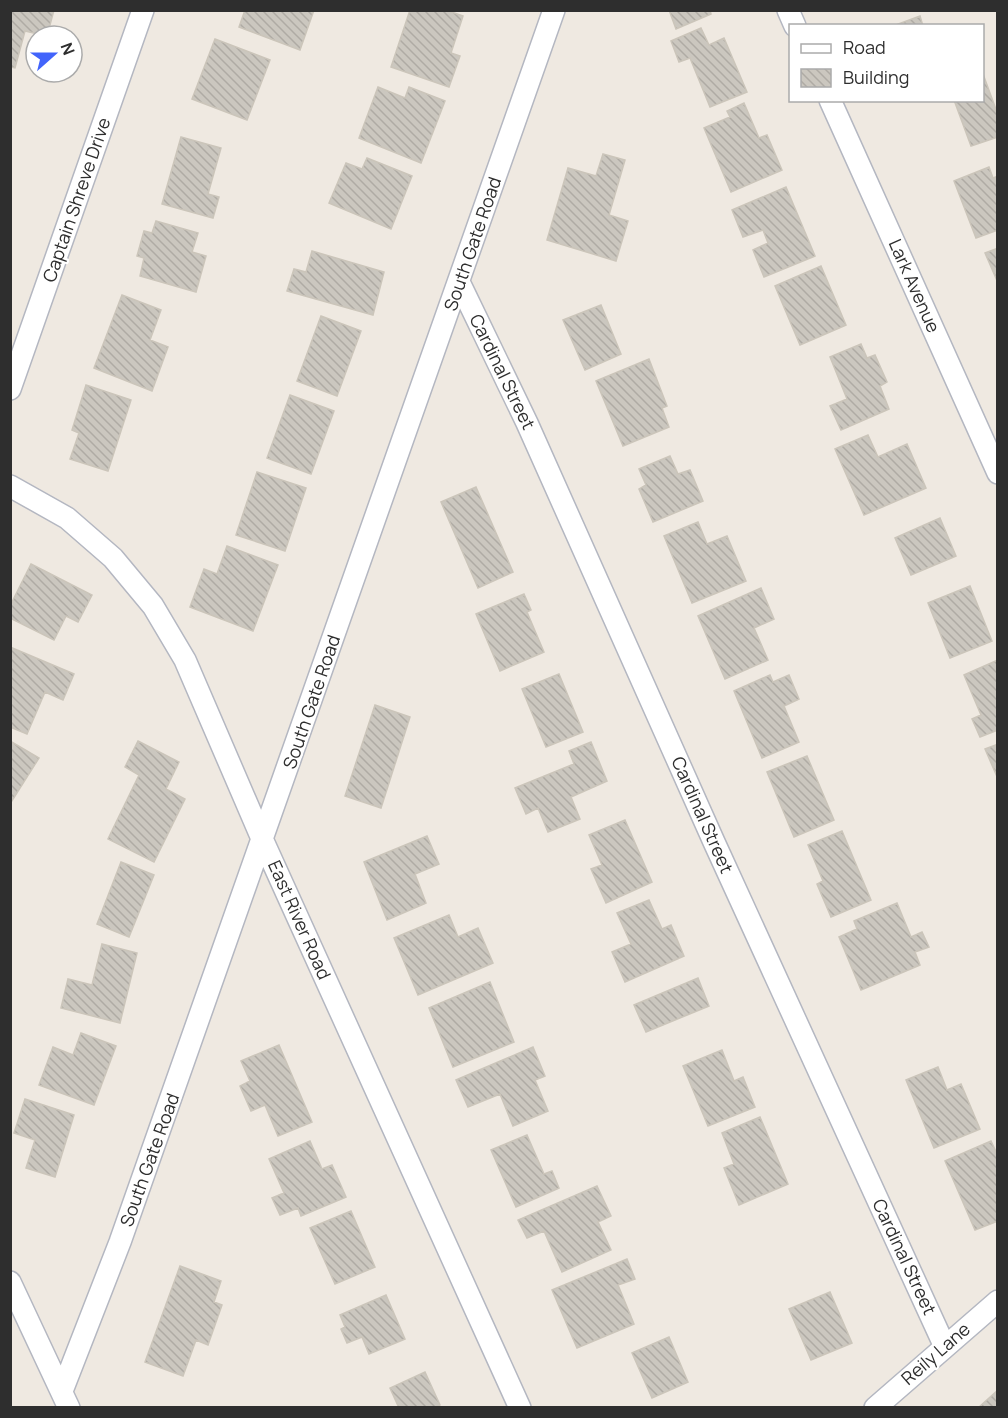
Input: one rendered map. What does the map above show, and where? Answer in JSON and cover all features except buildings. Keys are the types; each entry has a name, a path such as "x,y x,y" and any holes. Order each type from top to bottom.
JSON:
{"street":[{"name":"Captain Shreve Drive","path":"10,389 143,10"},
{"name":"South Gate Road","path":"66,1399 554,10"},
{"path":"788,10 794,24"},
{"name":"Lark Avenue","path":"831,102 998,472"},
{"name":"Cardinal Street","path":"459,282 527,423 719,852 945,1347"},
{"name":"East River Road","path":"10,486 67,518 113,558 153,606 185,660 263,841 520,1407"},
{"path":"10,1282 66,1399"},
{"name":"Reily Lane","path":"875,1407 998,1301"}]}
